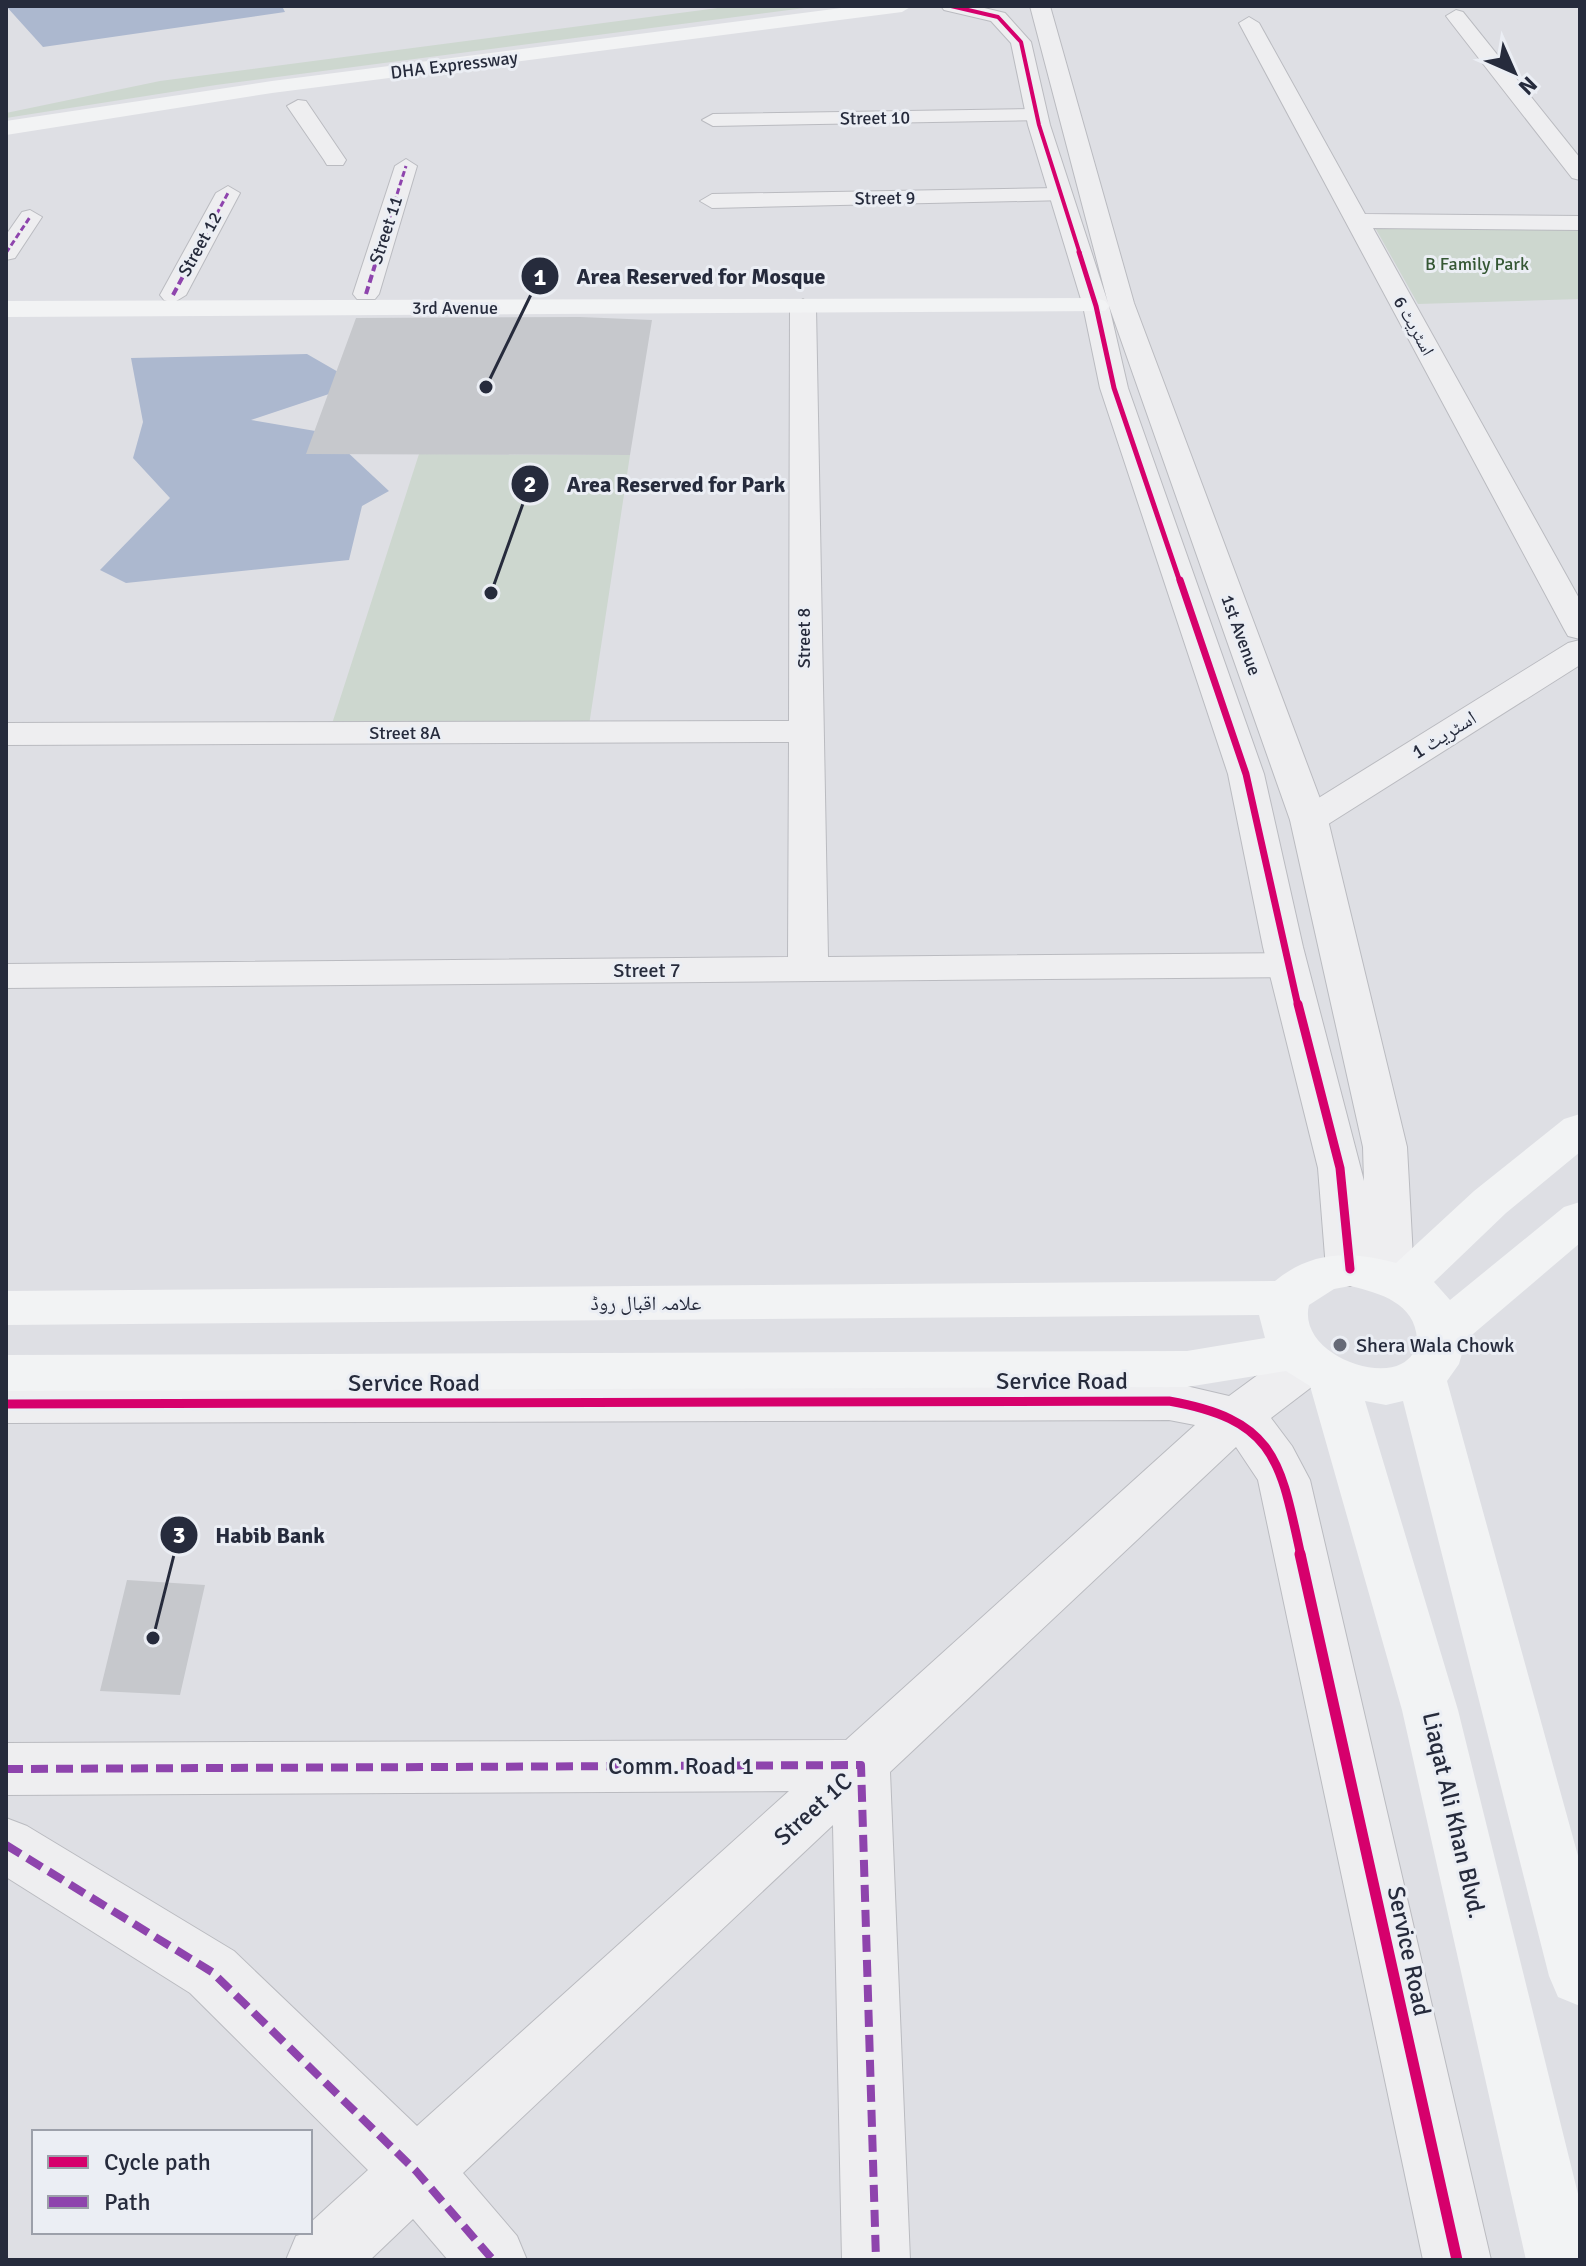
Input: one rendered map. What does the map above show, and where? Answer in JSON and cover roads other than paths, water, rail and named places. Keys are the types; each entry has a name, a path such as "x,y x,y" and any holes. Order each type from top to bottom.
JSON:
{"main road":[{"name":"DHA Expressway","path":"6,128 272,87 902,6"},
{"name":"3rd Avenue","path":"11,304 173,295 366,294 1093,300"},
{"name":"3rd Avenue","path":"11,304 803,307 1093,300"},
{"path":"6,332 11,304"},
{"path":"1381,1276 1490,1202 1580,1129"},
{"path":"1580,1218 1432,1353 1383,1386 1360,1384 1313,1363 1286,1333 1283,1315 1287,1298 1302,1282 1324,1272 1381,1276 1438,1313 1432,1353 1580,1976"},
{"name":"علامہ اقبال روڈ","path":"6,1308 1287,1298"},
{"path":"6,1373 1187,1369 1313,1363"},
{"name":"Liaqat Ali Khan Blvd.","path":"1313,1363 1430,1710 1560,2260"}],"street":[{"path":"951,6 998,17 1021,42 1036,115 1058,195 1093,300 1114,388 1246,774 1287,965 1340,1168 1381,1276"},
{"name":"1st Avenue","path":"1040,6 1121,303 1309,820 1385,1147 1381,1276"},
{"path":"1456,16 1580,173"},
{"name":"اسٹریٹ 6","path":"1249,23 1580,629"},
{"path":"298,106 335,160"},
{"name":"Street 10","path":"713,120 1036,115"},
{"name":"Street 11","path":"366,294 406,166"},
{"name":"Street 12","path":"173,295 228,193"},
{"name":"Street 9","path":"712,201 1058,195"},
{"path":"6,253 30,217"},
{"path":"1357,221 1580,223"},
{"name":"Street 8","path":"803,307 808,969"},
{"name":"اسٹریٹ 1","path":"1309,820 1580,650"},
{"name":"Street 8A","path":"6,734 804,731"},
{"name":"Street 7","path":"6,976 1287,965"},
{"name":"Street 1C","path":"320,2260 1236,1417 1313,1363"},
{"name":"Service Road","path":"6,1404 1169,1401 1213,1408 1236,1417 1255,1430 1272,1451 1284,1480 1457,2260"},
{"path":"861,1765 876,2260"},
{"name":"Comm. Road 1","path":"6,1769 861,1765"},
{"path":"6,1845 212,1972 416,2171 493,2260"}],"water":[{"path":"6,6 282,6 285,12 43,47"},
{"path":"307,354 359,384 251,420 327,433 389,491 362,506 349,560 126,583 100,570 170,498 133,458 143,422 131,358"}],"place":[{"name":"Area Reserved for Mosque","path":"486,387"},
{"name":"Area Reserved for Park","path":"491,593"},
{"name":"Shera Wala Chowk","path":"1340,1345"},
{"name":"Habib Bank","path":"153,1638"}],"park label":[{"name":"B Family Park","path":"1477,264"}]}
